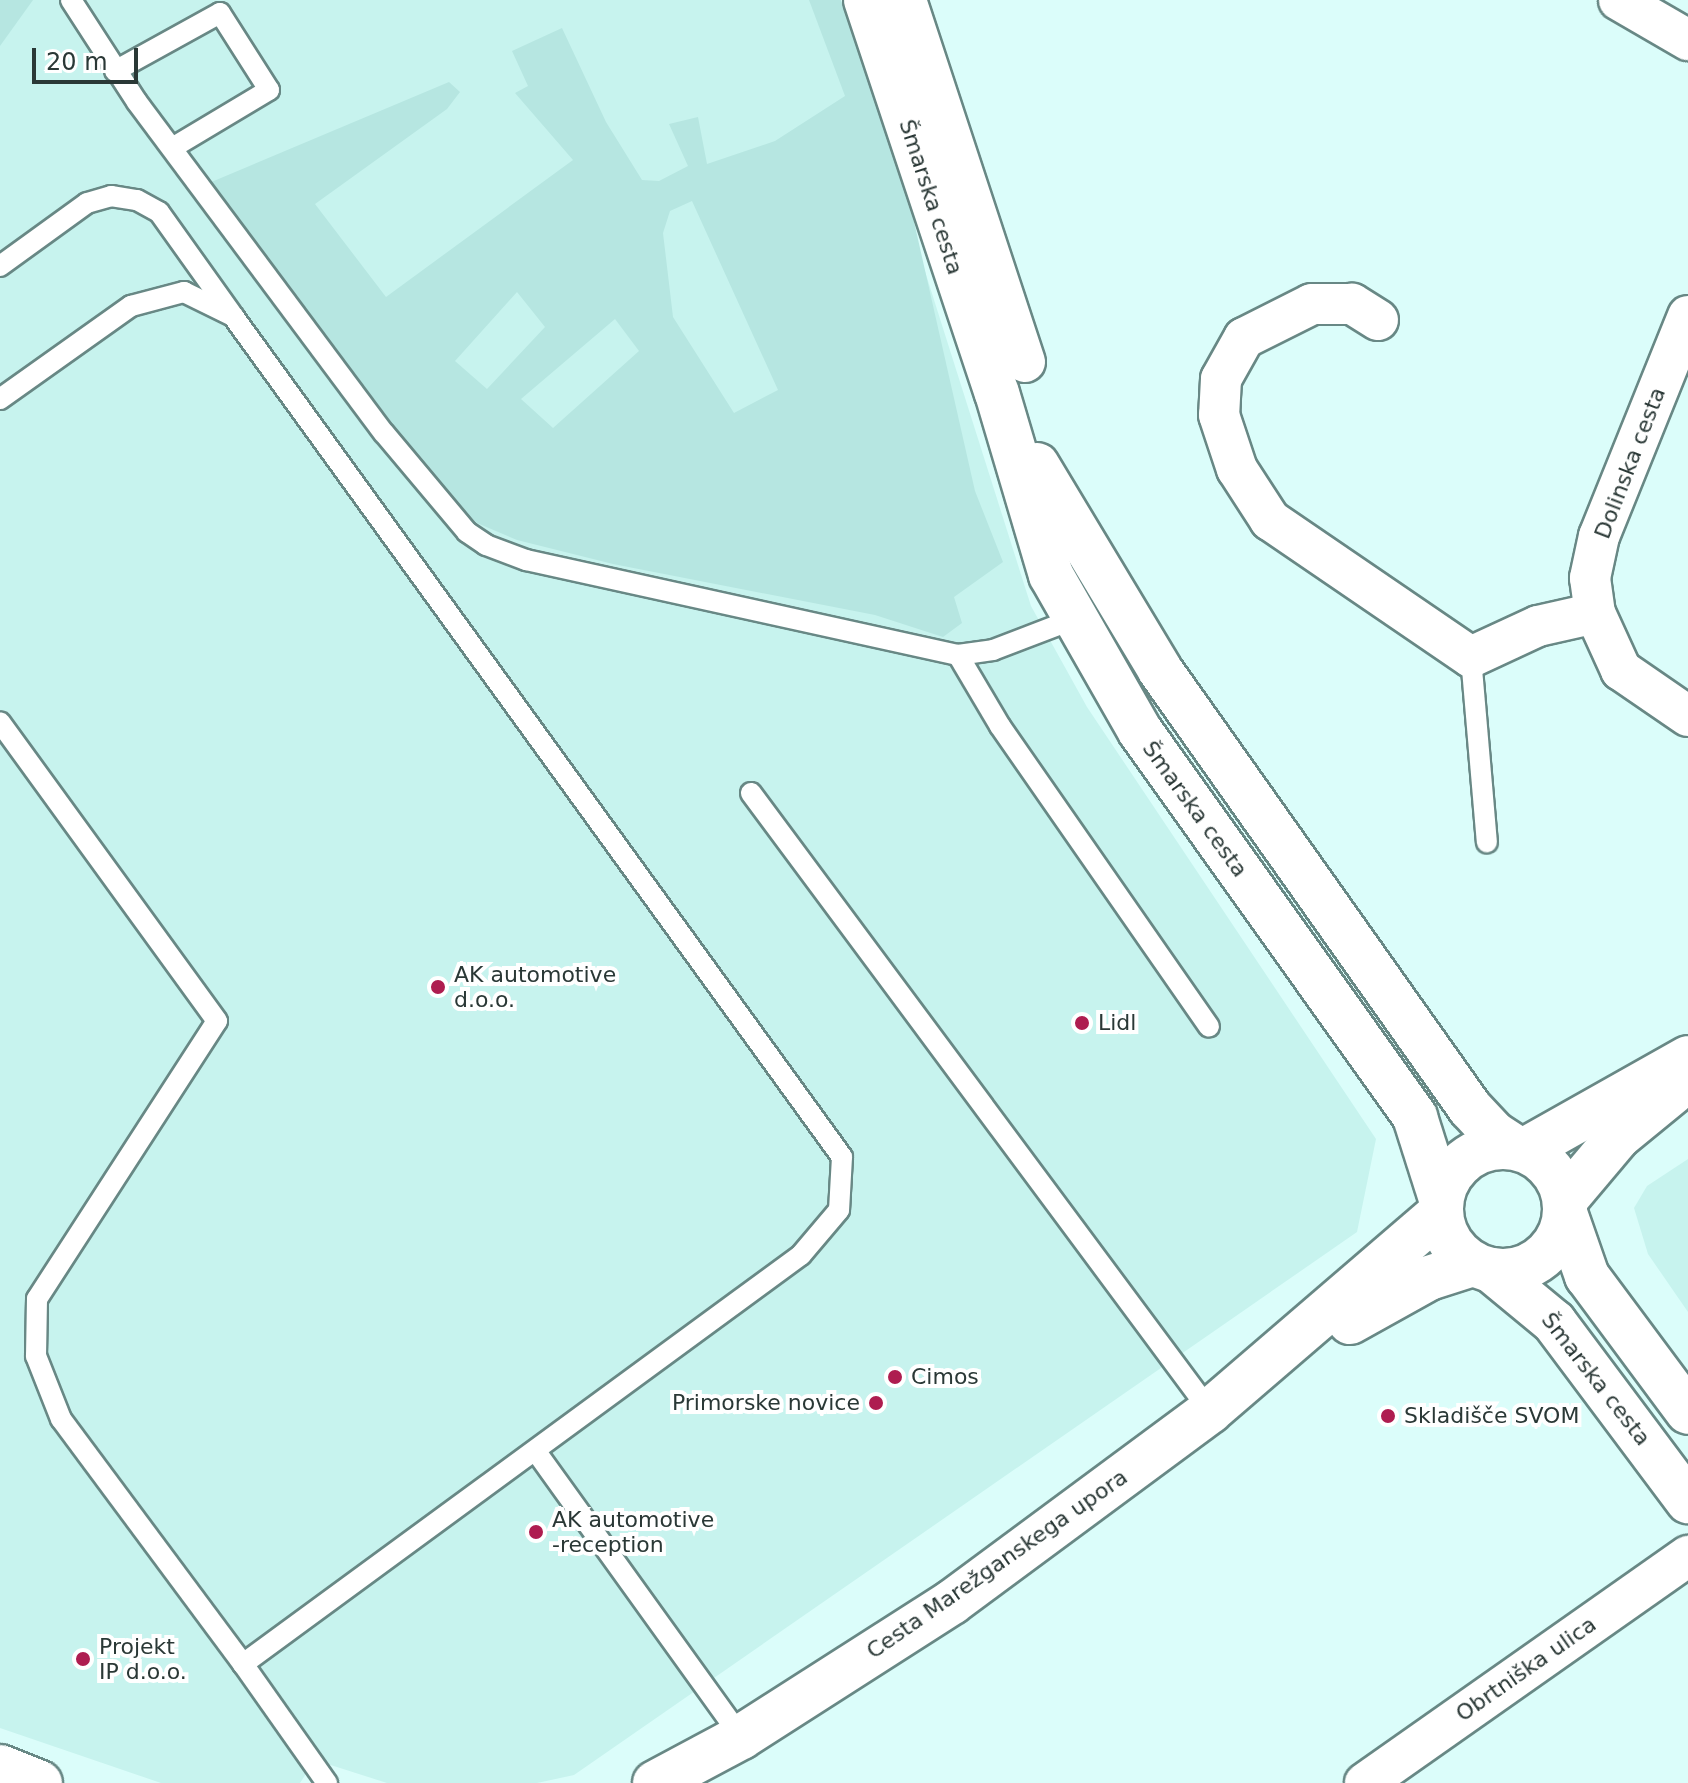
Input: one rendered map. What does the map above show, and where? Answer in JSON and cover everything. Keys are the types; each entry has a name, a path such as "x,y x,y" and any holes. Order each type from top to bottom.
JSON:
{"main road":[{"name":"Šmarska cesta","path":"866,0 1011,377 1082,547 1160,670 1478,1118 1520,1149"},
{"name":"Šmarska cesta","path":"1011,377 1051,575 1140,731 1415,1117 1441,1206"},
{"path":"1688,1058 1520,1149 1476,1152 1447,1180 1441,1206 1450,1243 1482,1267 1512,1271 1540,1258 1560,1234 1565,1207 1618,1137 1688,1080"},
{"path":"1520,1149 1556,1175 1587,1276 1688,1412"},
{"name":"Cesta Marežganskega upora","path":"1210,1411 1441,1206"},
{"name":"Šmarska cesta","path":"1482,1267 1554,1322 1688,1501"},
{"name":"Cesta Marežganskega upora","path":"655,1783 741,1737 952,1602 1210,1411 1386,1299 1482,1267"},
{"path":"0,1767 40,1783"}],"street":[{"path":"906,0 1011,377"},
{"path":"1619,0 1688,40"},
{"path":"1378,320 1352,304 1312,304 1244,338 1221,379 1219,415 1237,469 1270,520 1471,657 1538,626 1595,613"},
{"name":"Dolinska cesta","path":"1688,316 1599,536 1590,578 1595,613 1621,670 1688,716"},
{"name":"Obrtniška ulica","path":"1371,1781 1688,1556"}],"lane":[{"path":"71,0 115,71 384,433 460,524 486,545 526,560 958,655 993,650 1074,619"},
{"path":"115,71 220,13 269,90 172,148"},
{"path":"0,266 87,203 111,196 137,200 159,212 842,1157 839,1210 801,1255 537,1453 243,1664"},
{"path":"0,399 131,306 184,292 233,316"},
{"path":"958,655 1209,1027"},
{"path":"1471,657 1487,842"},
{"path":"0,722 217,1021 37,1299 36,1356 61,1419 327,1783"},
{"path":"751,793 1210,1411"},
{"path":"537,1453 741,1737"}],"shaded area":[{"path":"0,0 839,0 1031,606 1087,707 1376,1139 1357,1232 574,1775 537,1783 387,1783 315,1760 300,1783 161,1783 0,1728"},
{"path":"0,0 33,0 0,46"},
{"path":"809,0 841,0 910,204 975,491 1003,562 954,597 962,623 943,637 875,615 613,564 517,540 477,523 451,501 372,404 209,183 449,82 460,92 447,109 315,204 386,297 573,160 515,93 528,86 512,51 562,28 606,122 642,180 659,181 688,166 669,124 698,117 707,164 775,141 845,96","holes":["692,201 778,390 734,413 673,317 663,233 670,211","517,292 545,327 487,389 455,361","615,319 639,351 553,428 521,399"]},
{"path":"1688,1159 1688,1312 1648,1254 1634,1208 1647,1186"}],"place":[{"name":"AK automotive d.o.o.","path":"438,987"},
{"name":"Lidl","path":"1082,1023"},
{"name":"Cimos","path":"895,1377"},
{"name":"Primorske novice","path":"876,1403"},
{"name":"Skladišče SVOM","path":"1388,1416"},
{"name":"AK automotive -reception","path":"536,1532"},
{"name":"Projekt IP d.o.o.","path":"83,1659"}]}
